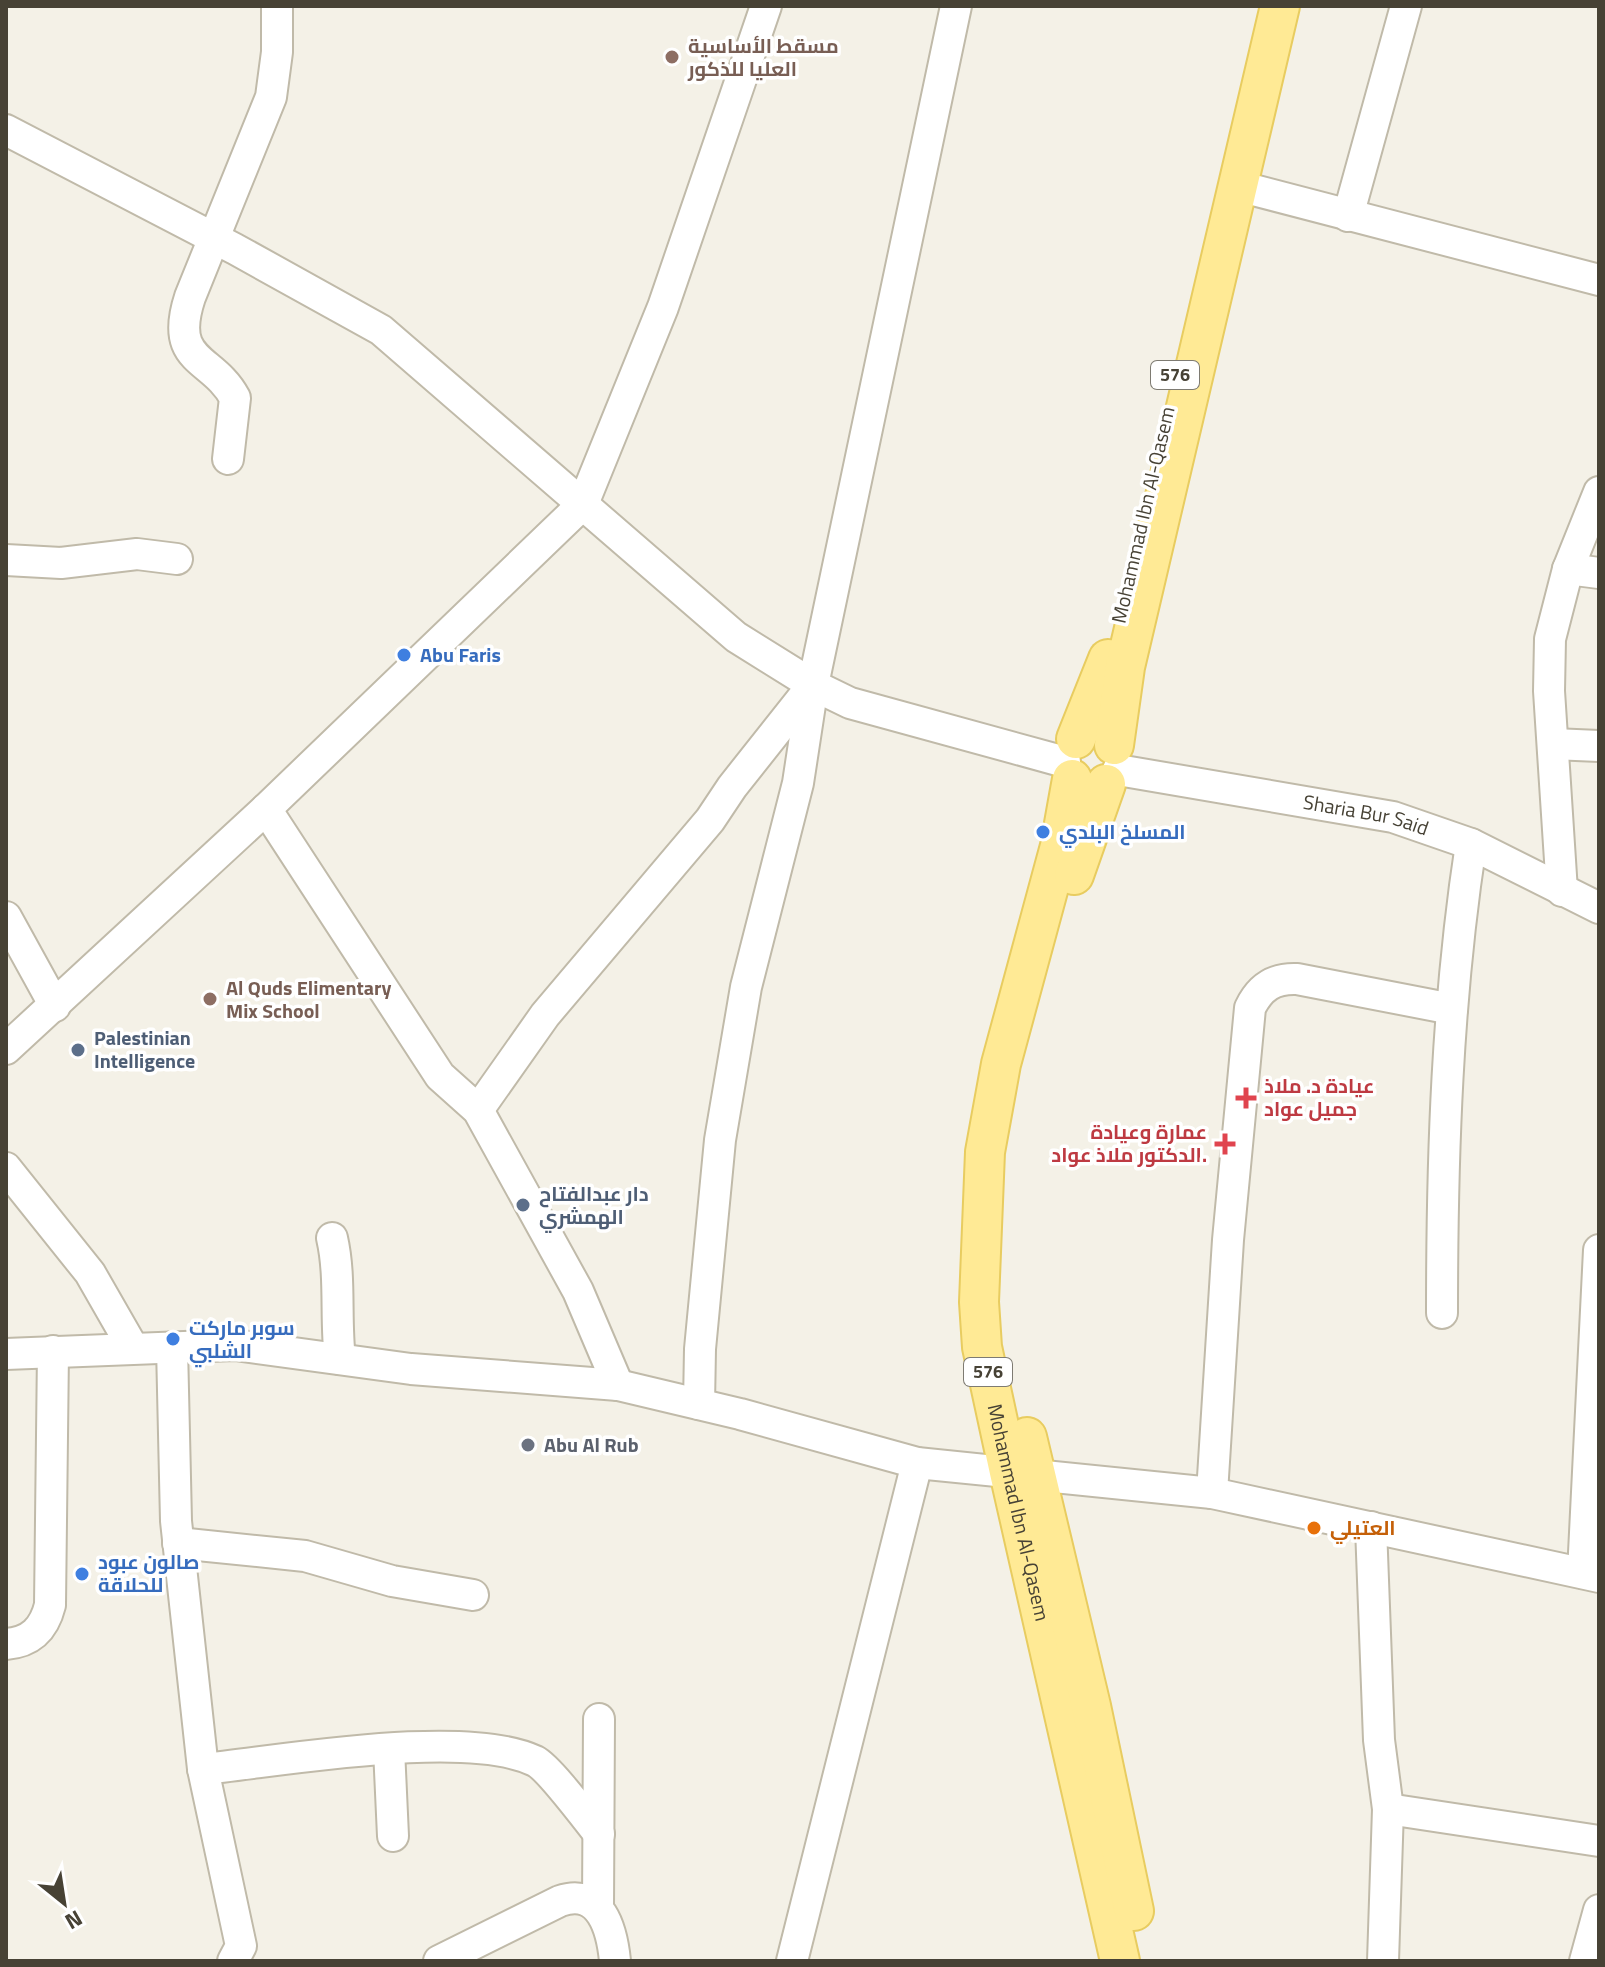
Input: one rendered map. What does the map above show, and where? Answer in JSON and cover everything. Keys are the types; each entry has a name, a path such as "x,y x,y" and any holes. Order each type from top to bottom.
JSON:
{"main road":[{"name":"Mohammad Ibn Al-Qasem","path":"1120,1961 1023,1474 1001,1318 998,1272 1004,1170 1052,956 1076,868 1092,763 1094,702 1117,635 1261,6"},
{"path":"1092,763 1125,667 1280,6"},
{"name":"Mohammad Ibn Al-Qasem","path":"1023,1474 1091,1706 1145,1961"}],"street":[{"path":"228,459 235,398 192,354 184,321 190,297 271,97 277,52 277,6"},
{"path":"6,1049 266,809 583,504 663,307 766,6"},
{"path":"699,1404 705,1285 722,1125 746,987 798,783 813,685 956,6"},
{"path":"1348,216 1406,6"},
{"name":"Sharia Bur Said","path":"6,130 216,239 381,330 736,637 813,685 850,703 1092,763 1393,817 1471,844 1599,908"},
{"path":"1238,186 1599,280"},
{"path":"1562,891 1549,691 1550,639 1568,569 1599,492"},
{"path":"6,560 61,563 137,554 177,559"},
{"path":"1568,569 1599,573"},
{"path":"478,1110 545,1015 710,820 732,787 813,685"},
{"path":"1553,744 1599,746"},
{"path":"266,809 440,1076 478,1110 578,1291 618,1385"},
{"path":"1442,1313 1446,1094 1457,932 1471,844"},
{"path":"6,917 55,1006"},
{"path":"1212,1493 1228,1240 1250,1008 1256,996 1275,981 1297,979 1452,1009"},
{"path":"6,1168 90,1273 133,1348"},
{"path":"332,1238 336,1257 335,1317 340,1359"},
{"path":"6,1354 235,1345 411,1369 618,1385 917,1463 1212,1493 1591,1575 1599,1250"},
{"path":"172,1347 178,1543 203,1769 240,1956"},
{"path":"6,1644 32,1636 47,1619 50,1605 53,1351"},
{"path":"792,1961 917,1463"},
{"path":"1371,1527 1379,1740 1388,1809 1383,1961"},
{"path":"178,1543 305,1556 392,1581 473,1595"},
{"path":"598,1907 599,1719"},
{"path":"203,1769 389,1749 496,1749 538,1762 599,1834"},
{"path":"389,1749 393,1836"},
{"path":"1388,1809 1599,1841"},
{"path":"439,1961 568,1898 590,1901 598,1907 612,1933 615,1961"},
{"path":"1585,1961 1598,1916"}],"place":[{"name":"مسقط الأساسية العليا للذكور","path":"672,57"},
{"name":"Abu Faris","path":"404,655"},
{"name":"المسلخ البلدي","path":"1043,832"},
{"name":"Al Quds Elimentary Mix School","path":"210,999"},
{"name":"Palestinian Intelligence","path":"78,1050"},
{"name":"عيادة د. ملاذ جميل عواد","path":"1246,1098"},
{"name":"عمارة وعيادة الدكتور ملاذ عواد.","path":"1225,1144"},
{"name":"دار عبدالفتاح الهمشري","path":"523,1205"},
{"name":"سوبر ماركت الشلبي","path":"173,1339"},
{"name":"Abu Al Rub","path":"528,1445"},
{"name":"العتيلي","path":"1314,1528"},
{"name":"صالون عبود للحلاقة","path":"82,1574"}]}
